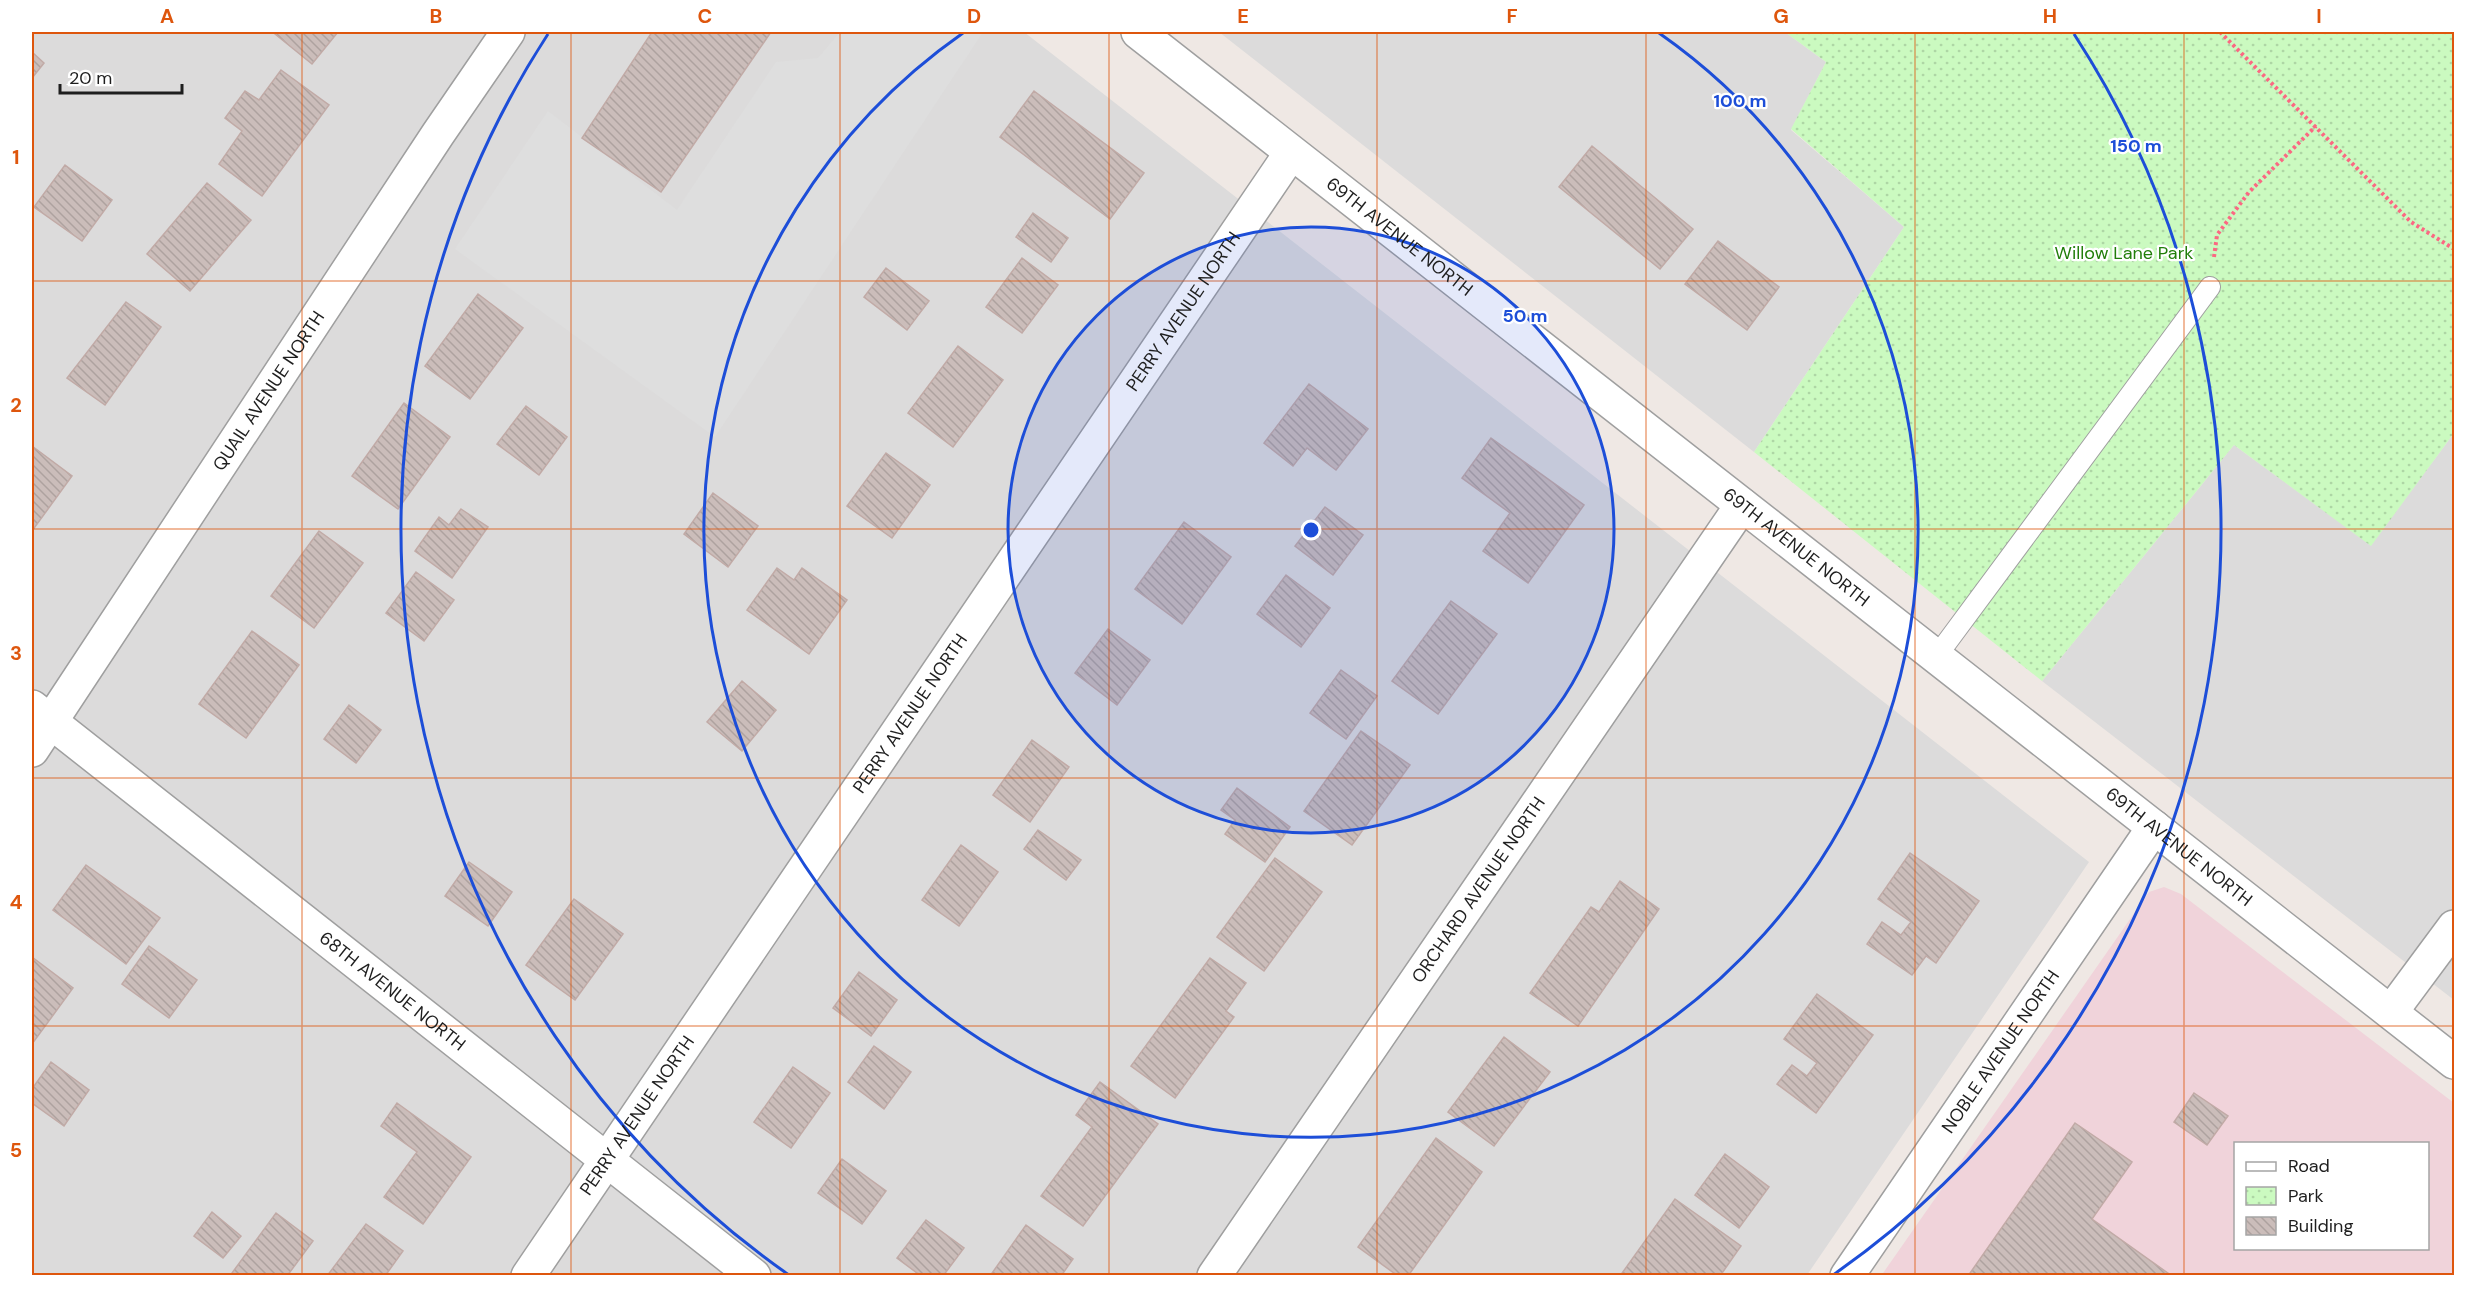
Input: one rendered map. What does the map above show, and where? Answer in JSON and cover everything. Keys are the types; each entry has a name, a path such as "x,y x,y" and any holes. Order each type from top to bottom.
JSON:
{"street":[{"name":"QUAIL AVENUE NORTH","path":"32,750 41,715 508,32"},
{"name":"69TH AVENUE NORTH","path":"1138,32 2454,1062"},
{"name":"PERRY AVENUE NORTH","path":"528,1275 1291,153"},
{"name":"ORCHARD AVENUE NORTH","path":"1214,1275 1742,505"},
{"name":"68TH AVENUE NORTH","path":"41,715 754,1275"},
{"name":"NOBLE AVENUE NORTH","path":"1847,1275 2154,827"},
{"path":"2391,1012 2454,927"}],"lane":[{"path":"1936,657 2210,287"}],"path":[{"path":"2220,32 2411,222 2454,249"},
{"path":"2210,287 2217,235 2249,192 2316,126"}],"shaded area":[{"path":"32,32 1024,32 2089,862 1807,1275 32,1275"},
{"path":"840,32 983,32 715,437 455,249 548,111 677,210 776,62 818,58"},
{"path":"1219,32 1785,32 1826,62 1791,130 1904,227 1754,452"},
{"path":"2454,433 2454,1000 2042,681 2234,445 2371,545"},
{"path":"2164,887 2181,894 2454,1103 2454,1275 1881,1276 2149,892"}],"green space":[{"name":"Willow Lane Park","path":"1785,32 2454,32 2454,433 2371,546 2234,445 2042,681 1754,452 1904,227 1791,129 1826,62"}],"building":[{"path":"277,32 338,32 312,64 275,34"},
{"path":"652,32 771,32 661,192 582,138"},
{"path":"32,52 44,63 32,78"},
{"path":"281,70 329,105 262,196 219,164 242,131 225,118 245,91 259,100"},
{"path":"1034,91 1144,173 1110,219 1000,137"},
{"path":"1592,146 1693,229 1660,269 1559,187"},
{"path":"65,165 112,200 82,241 34,207"},
{"path":"207,183 251,220 190,291 147,254"},
{"path":"1033,213 1068,238 1051,262 1016,237"},
{"path":"1718,241 1779,287 1747,330 1685,284"},
{"path":"1022,258 1058,285 1022,333 986,307"},
{"path":"886,268 929,301 907,330 864,297"},
{"path":"478,294 523,328 470,399 425,366"},
{"path":"126,302 161,327 105,405 67,378"},
{"path":"958,346 1003,380 953,447 908,413"},
{"path":"1309,384 1368,429 1336,470 1307,448 1293,466 1264,443"},
{"path":"404,403 450,437 398,509 352,476"},
{"path":"526,406 567,437 539,475 497,444"},
{"path":"1491,438 1584,505 1528,583 1483,551 1510,513 1462,478"},
{"path":"32,446 72,476 32,531"},
{"path":"886,453 930,485 892,538 847,506"},
{"path":"713,493 758,526 728,567 684,534"},
{"path":"1325,507 1363,535 1333,575 1295,546"},
{"path":"461,509 488,527 452,578 415,551 439,517 449,525"},
{"path":"1184,522 1231,557 1182,624 1135,589"},
{"path":"319,531 363,563 314,628 271,596"},
{"path":"777,568 794,580 802,568 847,600 809,654 747,610"},
{"path":"416,572 454,600 424,641 386,613"},
{"path":"1286,575 1330,608 1301,647 1257,614"},
{"path":"1451,601 1497,634 1438,714 1392,681"},
{"path":"1108,629 1150,660 1117,705 1075,673"},
{"path":"252,631 299,665 246,738 199,704"},
{"path":"1341,670 1377,696 1346,739 1310,713"},
{"path":"742,681 776,710 742,751 707,722"},
{"path":"349,705 381,730 356,763 324,739"},
{"path":"1361,731 1410,765 1352,845 1304,811"},
{"path":"1032,740 1069,767 1030,822 993,795"},
{"path":"1237,788 1290,827 1265,862 1225,834 1235,820 1221,810"},
{"path":"1038,830 1081,860 1066,880 1024,849"},
{"path":"961,845 998,872 959,926 922,900"},
{"path":"1910,853 1979,901 1936,963 1926,956 1912,975 1867,944 1882,922 1901,935 1911,922 1878,899"},
{"path":"1275,858 1322,892 1264,971 1217,937"},
{"path":"469,862 512,892 488,926 445,896"},
{"path":"86,865 160,918 126,964 53,910"},
{"path":"1620,881 1659,909 1578,1026 1530,993 1591,907 1599,912"},
{"path":"574,899 623,934 575,1000 526,965"},
{"path":"149,946 197,980 169,1018 122,984"},
{"path":"32,957 73,988 32,1044"},
{"path":"1210,958 1246,983 1226,1011 1234,1017 1175,1098 1131,1066"},
{"path":"859,972 897,1000 871,1036 833,1008"},
{"path":"1817,994 1873,1035 1816,1113 1777,1084 1792,1065 1807,1076 1817,1063 1784,1039"},
{"path":"1504,1037 1550,1072 1494,1146 1448,1112"},
{"path":"874,1046 911,1072 884,1109 848,1082"},
{"path":"51,1062 89,1090 64,1126 32,1103 32,1089"},
{"path":"793,1067 830,1093 791,1148 754,1122"},
{"path":"1100,1082 1158,1124 1083,1226 1041,1196 1092,1127 1076,1115"},
{"path":"2194,1093 2228,1116 2207,1145 2174,1122"},
{"path":"397,1103 471,1157 423,1224 384,1197 417,1152 381,1126"},
{"path":"2075,1123 2132,1162 2092,1219 2172,1276 1968,1276"},
{"path":"1436,1138 1482,1172 1408,1276 1398,1276 1358,1247"},
{"path":"1725,1154 1769,1187 1739,1228 1695,1195"},
{"path":"842,1159 886,1191 862,1224 818,1193"},
{"path":"1675,1199 1741,1246 1720,1276 1620,1276"},
{"path":"212,1212 241,1236 223,1258 194,1236"},
{"path":"276,1213 313,1241 287,1276 236,1276 232,1273"},
{"path":"926,1220 964,1248 943,1276 921,1276 897,1258"},
{"path":"366,1224 403,1251 385,1276 327,1276"},
{"path":"1026,1225 1073,1259 1061,1276 990,1276"}]}
